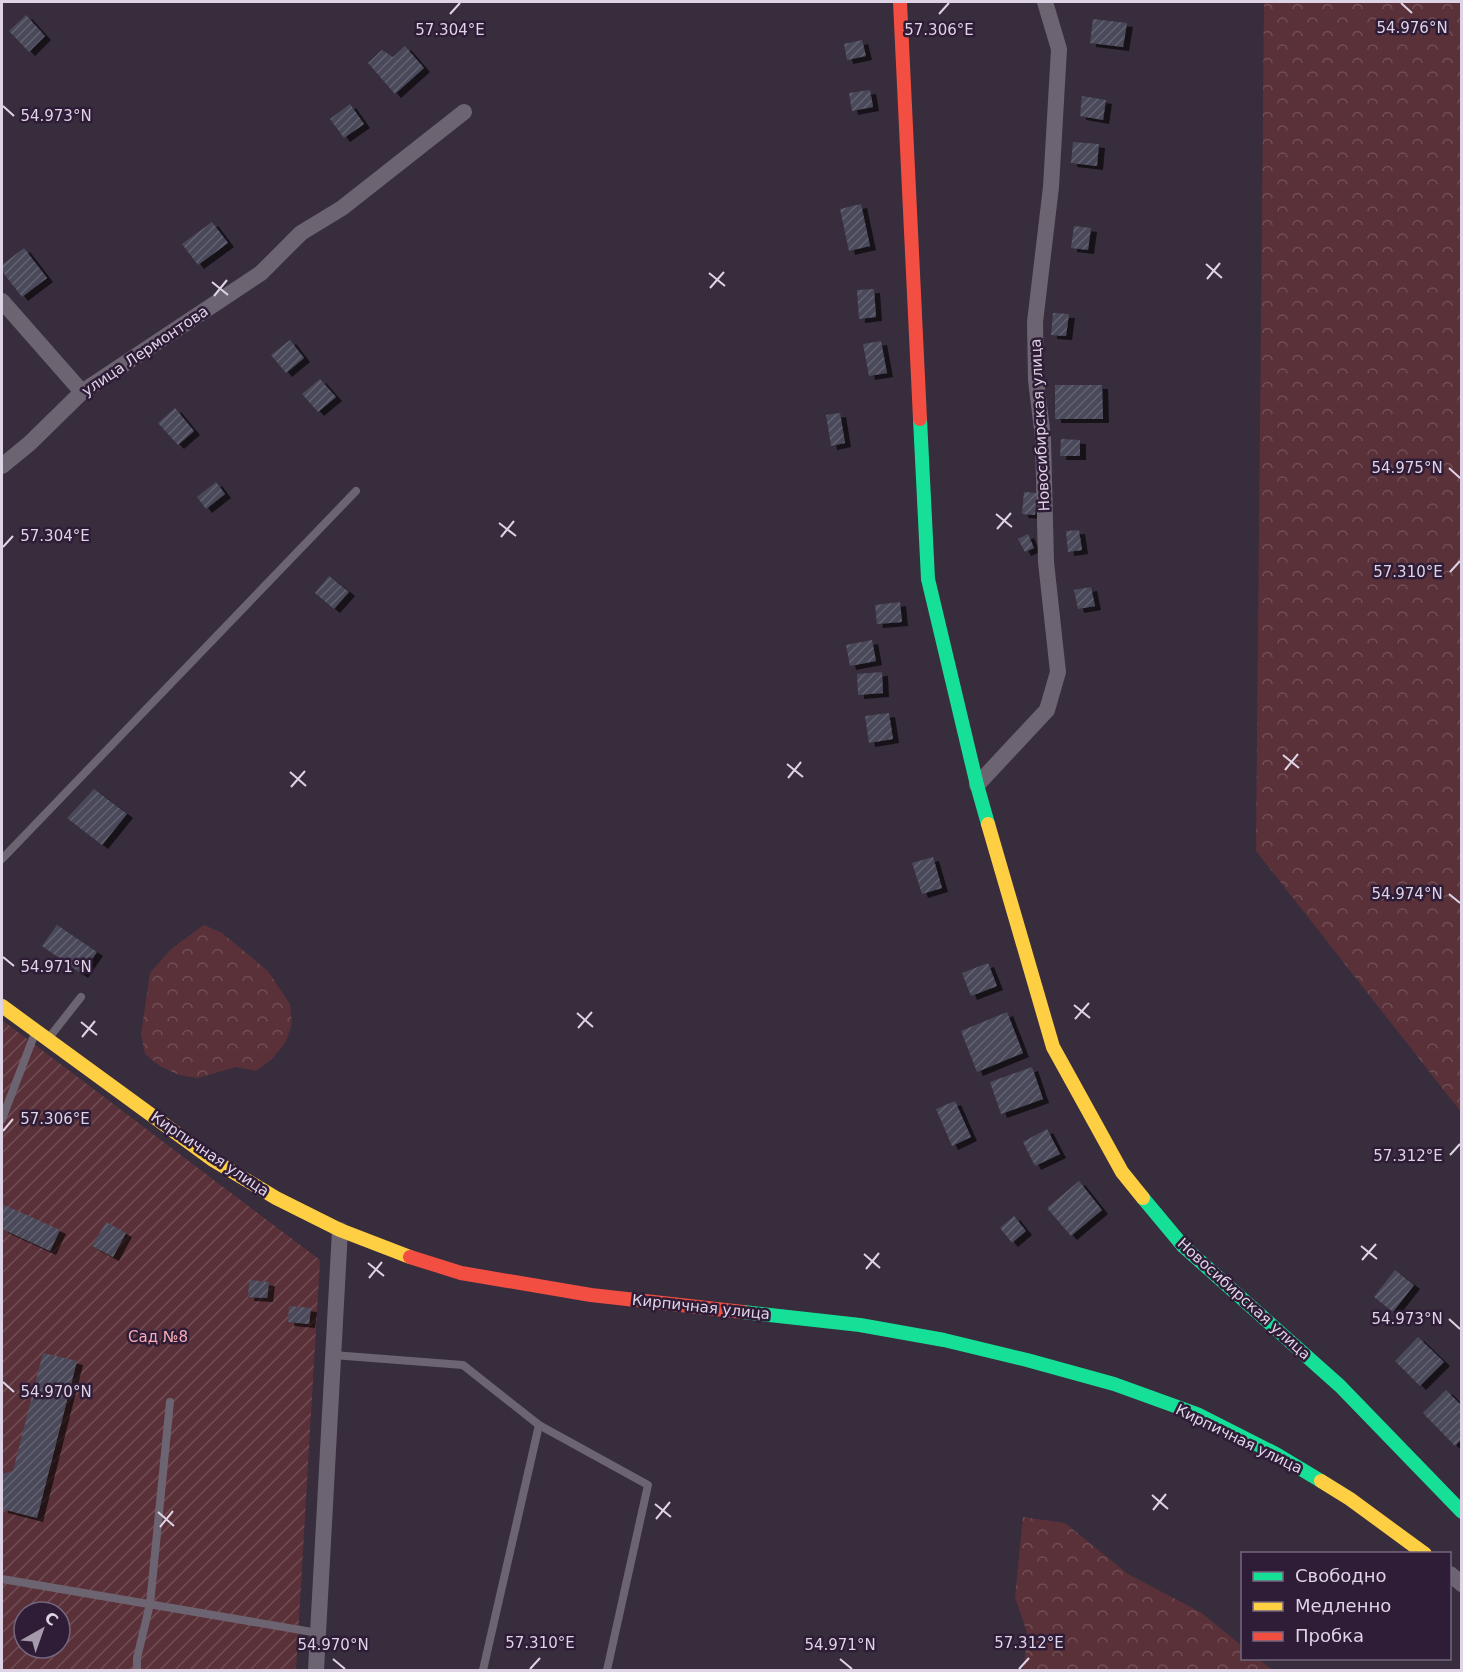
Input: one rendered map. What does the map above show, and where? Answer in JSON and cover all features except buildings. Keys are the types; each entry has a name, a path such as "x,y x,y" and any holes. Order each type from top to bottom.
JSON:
{"street":[{"name":"Новосибирская улица","path":"900,2 928,579 977,785 1053,1047 1122,1172 1183,1246 1340,1386 1461,1512"},
{"name":"Новосибирская улица","path":"977,785 1047,710 1058,672 1046,562 1043,438 1036,380 1035,322 1051,187 1059,49 1045,2"},
{"name":"улица Лермонтова","path":"2,466 30,443 82,392 261,273 301,233 342,208 464,112"},
{"path":"2,301 82,392"},
{"name":"Кирпичная улица","path":"2,1006 213,1160 276,1198 340,1230 400,1254 461,1273 591,1295 860,1325 944,1340 1114,1383 1197,1414 1276,1454 1350,1499 1422,1552"},
{"path":"316,1671 340,1230"}],"lane":[{"path":"2,859 357,491"},
{"path":"2,1119 41,1036 81,997"},
{"path":"333,1355 463,1365 539,1425 648,1485 607,1671"},
{"path":"136,1671 150,1604 170,1402"},
{"path":"483,1671 539,1425"},
{"path":"2,1579 318,1632"}],"green space":[{"path":"1264,2 1461,2 1461,1112 1256,851"},
{"path":"204,925 222,933 268,971 290,1004 292,1023 286,1042 272,1059 256,1071 236,1067 198,1078 179,1075 160,1066 145,1054 141,1034 150,973 171,949"},
{"name":"Сад №8","path":"2,1020 320,1260 296,1670 2,1670"},
{"path":"1023,1517 1065,1523 1128,1574 1202,1613 1241,1645 1241,1660 1259,1660 1273,1670 1023,1670 1028,1636 1015,1597"}],"traffic: fast":[{"path":"920,419 928,579 988,824"},
{"path":"1143,1198 1183,1246 1340,1386 1462,1512"},
{"path":"743,1312 860,1325 944,1340 1114,1384 1197,1414 1276,1454 1321,1481"}],"traffic: slow":[{"path":"988,824 1053,1047 1122,1172 1143,1198"},
{"path":"2,1006 213,1160 276,1198 340,1230 410,1257"},
{"path":"1321,1481 1350,1499 1422,1552"}],"traffic: jam":[{"path":"900,2 920,419"},
{"path":"410,1257 461,1273 591,1295 743,1312"}]}
